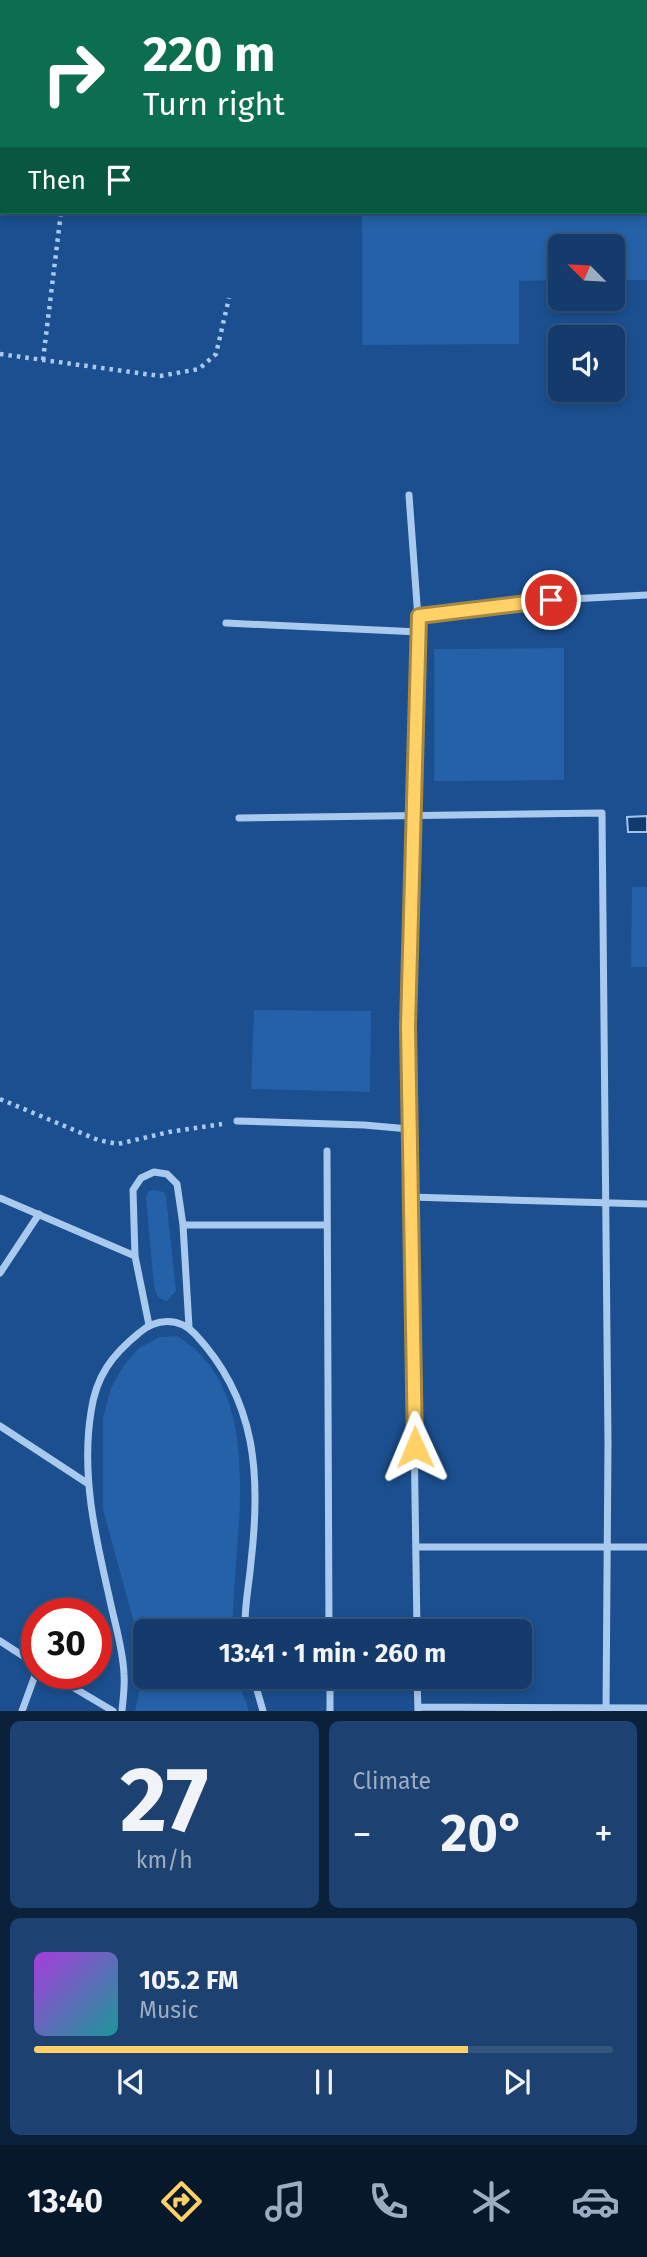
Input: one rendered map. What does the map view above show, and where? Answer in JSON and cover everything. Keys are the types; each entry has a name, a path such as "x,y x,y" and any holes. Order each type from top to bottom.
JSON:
{"street":[{"path":"409,495 419,616 408,1026 417,1619"},
{"path":"419,616 538,602 647,595"},
{"path":"226,622 419,632"},
{"path":"239,818 602,813 606,1709"},
{"path":"237,1122 364,1125 409,1129"},
{"path":"327,1151 329,1619"},
{"path":"149,1325 135,1256 133,1189 141,1178 154,1172 167,1174 177,1184 183,1225 189,1327"},
{"path":"410,1197 647,1204"},
{"path":"0,1198 135,1256"},
{"path":"0,1273 39,1214"},
{"path":"183,1225 326,1224"},
{"path":"122,1711 124,1675 88,1483 91,1410 101,1372 124,1345 149,1325 168,1320 189,1327 212,1352 231,1382 244,1410 251,1440 255,1513 244,1619"},
{"path":"0,1426 88,1483"},
{"path":"416,1547 647,1547"},
{"path":"0,1641 21,1656"},
{"path":"22,1711 30,1689"},
{"path":"76,1689 113,1711"},
{"path":"257,1689 263,1711"},
{"path":"330,1689 330,1711"},
{"path":"417,1689 418,1709 647,1708"}],"path":[{"path":"43,360 61,214"},
{"path":"0,354 160,376 199,369 216,354 229,298"},
{"path":"0,1098 98,1140 118,1144 169,1132 237,1122"}],"shaded area":[{"path":"362,214 647,214 647,280 625,280 625,234 548,234 548,280 519,281 519,344 362,345"},
{"path":"564,648 564,780 434,781 434,649"},
{"path":"647,816 647,832 628,832 627,817"},
{"path":"632,887 647,887 647,967 631,967"},
{"path":"254,1010 371,1011 370,1092 251,1089"},
{"path":"148,1192 164,1192 166,1196 176,1291 167,1301 158,1296 154,1286 146,1198"},
{"path":"177,1336 207,1362 226,1394 236,1431 240,1471 233,1619 133,1619 103,1509 103,1418 111,1388 124,1365 139,1348 160,1337"},
{"path":"140,1689 241,1689 249,1711 135,1711"}],"route":[{"path":"415,1447 408,1026 419,616 551,600"}]}
